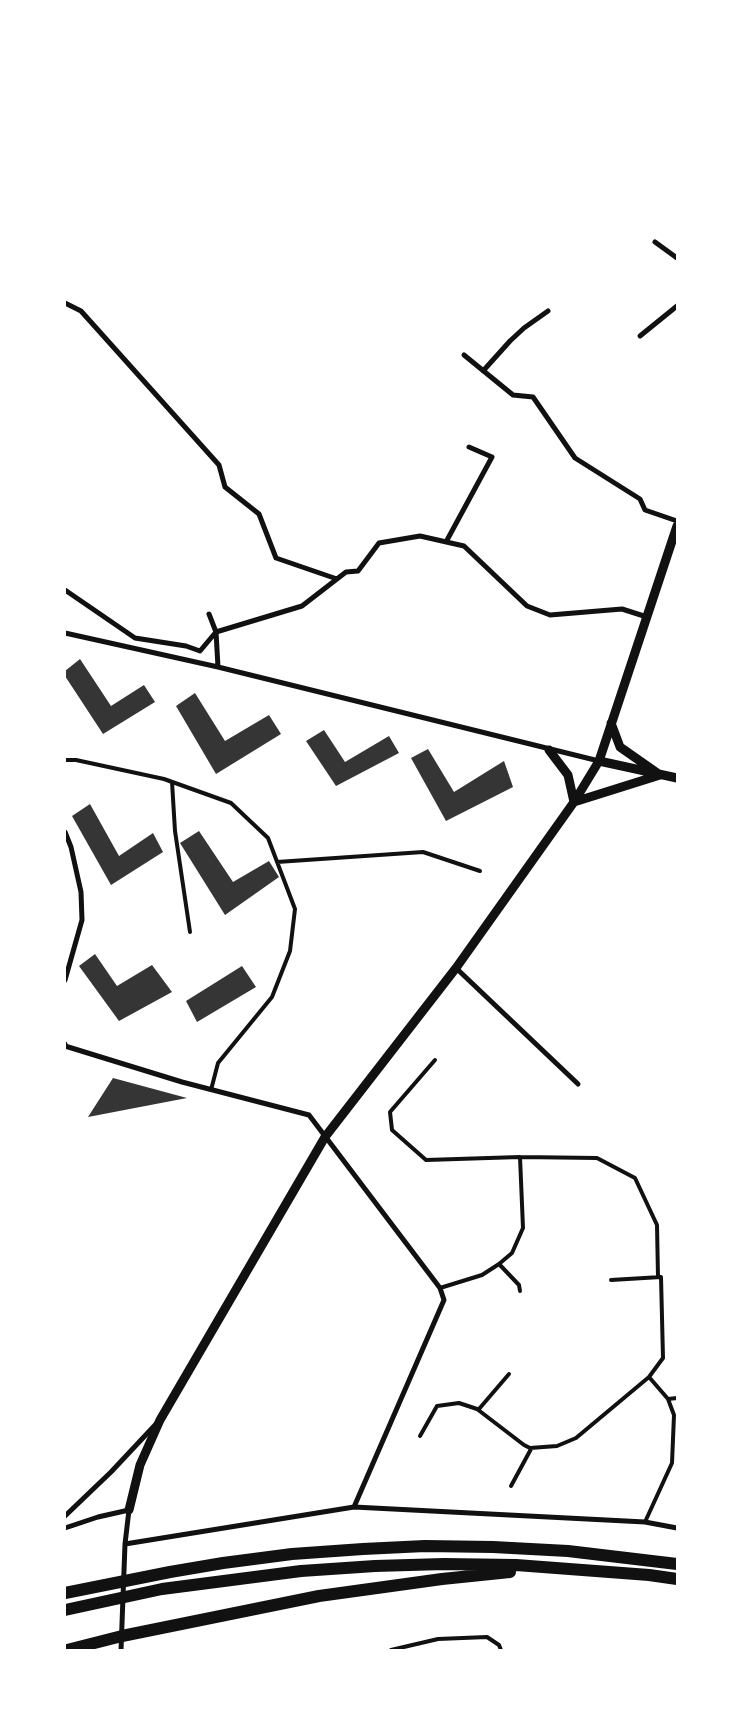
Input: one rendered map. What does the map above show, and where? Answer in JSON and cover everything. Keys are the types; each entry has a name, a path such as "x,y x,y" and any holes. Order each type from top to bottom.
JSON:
{"main road":[{"path":"65,1593 163,1573 292,1554 425,1546 568,1551 677,1564"},
{"path":"65,1610 162,1589 301,1571 375,1566 444,1564 516,1565 677,1579"},
{"path":"67,1650 122,1636 318,1596 494,1573 579,1569"}],"street":[{"path":"654,242 677,258"},
{"path":"65,303 81,310 219,465 225,487 259,514 276,558 337,579"},
{"path":"640,336 677,306"},
{"path":"483,370 524,328 548,311"},
{"path":"464,355 513,395 533,397 574,458 640,499 645,510 677,521"},
{"path":"446,542 492,457 469,447"},
{"path":"121,1650 125,1544 129,1510 140,1465 160,1420 325,1137 456,968 574,802 599,761 677,526"},
{"path":"65,590 135,638 186,646 200,651 216,632 302,606 346,572 358,571 379,543 420,536 464,546 527,606 550,615 622,609 647,617"},
{"path":"209,614 216,632 218,667"},
{"path":"65,633 218,667 549,750 677,778"},
{"path":"611,723 620,747 660,775"},
{"path":"549,750 568,775 574,802"},
{"path":"574,802 660,775"},
{"path":"65,832 71,847 81,892 82,920 65,980"},
{"path":"456,968 578,1084"},
{"path":"65,1045 212,1090 309,1116 440,1288 444,1300 354,1507"},
{"path":"65,1516 111,1472 160,1420"},
{"path":"125,1544 354,1507 645,1522 677,1528"},
{"path":"65,1528 98,1517 129,1510"}],"lane":[{"path":"65,760 76,760 172,782 231,803 268,838 295,909 290,951 272,997 218,1063 212,1090"},
{"path":"172,782 175,831 190,932"},
{"path":"277,862 423,852 480,871"},
{"path":"420,1436 437,1406 459,1403 477,1409 530,1448 557,1446 576,1438 650,1377 663,1358 661,1277 658,1277 657,1226 635,1178 597,1158 426,1160 392,1130 390,1112 435,1060"},
{"path":"440,1288 482,1275 512,1253 523,1228 520,1158"},
{"path":"499,1264 519,1285 520,1291"},
{"path":"611,1280 658,1277"},
{"path":"477,1409 509,1374"},
{"path":"645,1522 672,1463 675,1431 674,1415 668,1399 650,1377"},
{"path":"668,1399 677,1398"},
{"path":"511,1486 530,1448"},
{"path":"391,1650 438,1639 486,1637 499,1645 500,1650"}],"building":[{"path":"80,659 111,706 144,685 155,702 103,734 65,676 65,671"},
{"path":"195,693 225,741 269,715 281,734 216,774 176,706"},
{"path":"324,730 345,762 389,736 399,753 336,786 306,741"},
{"path":"428,749 454,792 504,761 513,787 446,821 411,758"},
{"path":"90,804 119,856 153,833 163,852 111,885 72,816"},
{"path":"199,831 233,882 269,861 279,877 225,915 180,843"},
{"path":"95,954 117,986 152,965 172,992 119,1021 79,966"},
{"path":"242,966 256,987 197,1022 186,1001"},
{"path":"113,1078 187,1098 88,1117"}]}
